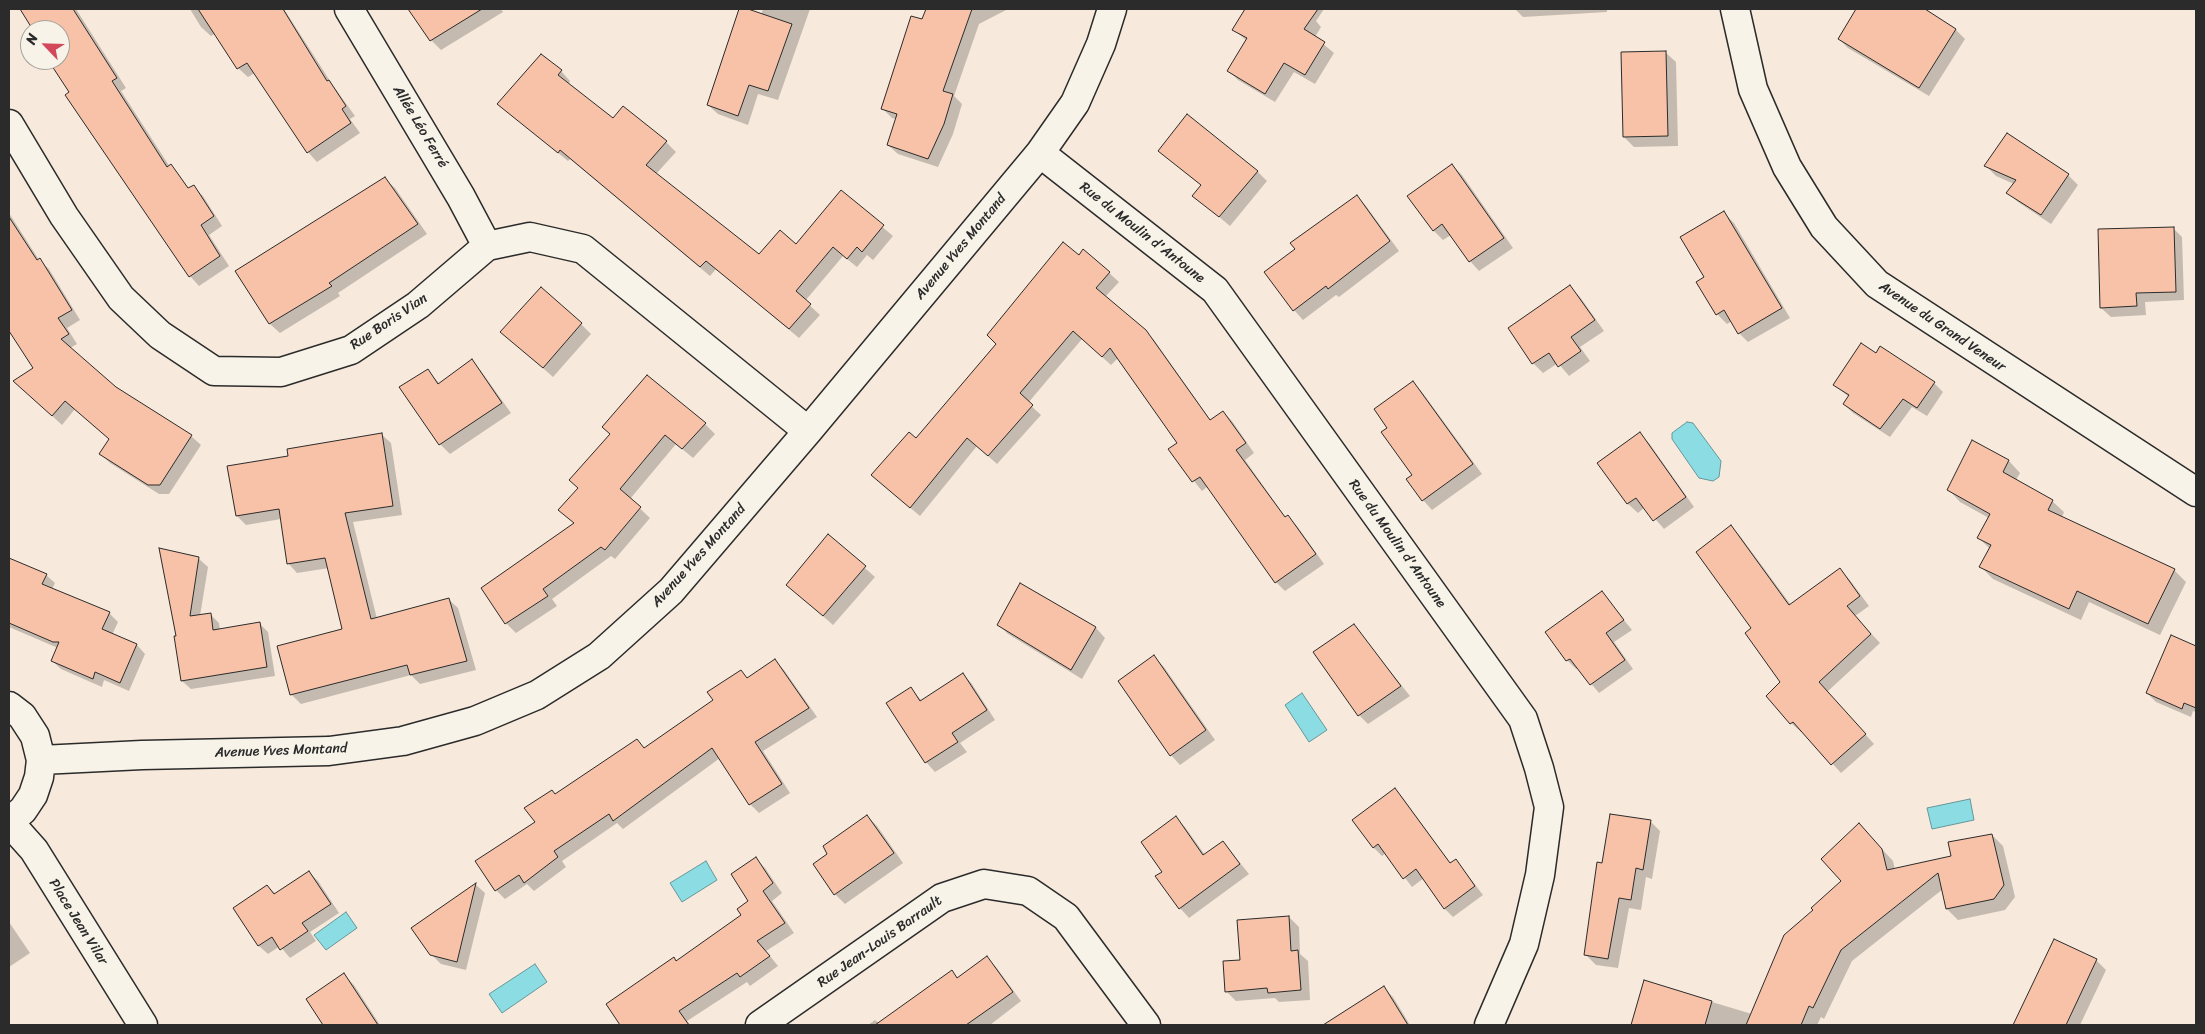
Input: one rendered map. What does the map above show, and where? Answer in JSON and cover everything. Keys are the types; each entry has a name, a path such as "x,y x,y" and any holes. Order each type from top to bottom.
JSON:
{"street":[{"name":"Allée Léo Ferré","path":"349,9 461,197 487,246"},
{"name":"Avenue Yves Montand","path":"41,760 142,755 329,751 412,738 475,721 537,695 599,656 671,591 808,431 1040,153 1075,103 1101,44 1112,9"},
{"name":"Avenue du Grand Veneur","path":"1735,9 1753,89 1788,167 1824,227 1877,284 2196,492"},
{"name":"Rue Boris Vian","path":"9,124 64,216 121,298 160,335 214,371 281,372 351,350 418,305 487,246 530,237 583,249 808,431"},
{"name":"Rue du Moulin d'Antoune","path":"1040,153 1215,290 1523,719 1549,807 1540,876 1524,944 1489,1025"},
{"path":"9,706 22,716 35,736 41,760 39,778 34,795 23,810 9,822"},
{"name":"Place Jean Vilar","path":"9,822 34,850 143,1025"},
{"name":"Rue Jean-Louis Barrault","path":"760,1025 942,898 984,884 1028,891 1066,917 1146,1025"}],"water":[{"path":"1687,422 1693,423 1721,461 1719,477 1713,481 1699,478 1672,439 1672,433"},
{"path":"1302,693 1327,730 1309,742 1285,705"},
{"path":"1970,799 1974,820 1932,829 1927,808"},
{"path":"706,861 717,880 682,902 670,883"},
{"path":"346,912 357,928 326,950 314,935"},
{"path":"535,964 547,982 502,1013 489,994"}],"building":[{"path":"20,9 73,9 117,78 112,81 167,167 171,164 188,188 194,185 214,216 201,225 220,256 189,277 65,95 69,92 55,70 70,70 70,20 27,20"},
{"path":"198,9 283,9 327,81 329,80 346,106 342,109 351,123 307,153 247,63 237,69"},
{"path":"408,9 482,9 430,41"},
{"path":"739,9 748,9 792,24 768,91 749,85 738,116 707,105"},
{"path":"926,9 972,9 943,91 953,94 944,124 928,159 887,145 897,114 881,109 911,16 922,19"},
{"path":"1245,9 1318,9 1304,29 1325,42 1305,75 1284,63 1265,94 1227,71 1247,38 1232,30"},
{"path":"1856,9 1925,9 1956,29 1919,88 1838,39"},
{"path":"1666,51 1668,136 1623,137 1621,52"},
{"path":"541,54 562,70 558,75 613,118 623,106 667,141 646,165 759,254 780,230 796,244 841,190 884,225 862,252 857,247 847,259 833,247 796,291 811,304 789,329 706,261 700,267 560,150 558,153 497,104"},
{"path":"1187,114 1258,171 1219,217 1192,196 1201,185 1158,151"},
{"path":"2007,133 2069,174 2041,215 2006,193 2016,180 1984,166"},
{"path":"1452,164 1504,238 1469,262 1442,224 1433,231 1407,196"},
{"path":"385,177 418,224 329,283 332,286 269,324 235,271"},
{"path":"1357,195 1390,241 1328,289 1326,286 1293,311 1264,272 1295,249 1290,243"},
{"path":"1724,211 1782,308 1738,334 1724,310 1716,315 1696,282 1704,277 1680,237"},
{"path":"9,217 37,260 40,258 72,310 58,318 69,334 61,339 116,387 192,435 160,485 148,485 99,454 109,439 65,401 52,416 13,381 33,368 9,331"},
{"path":"2174,227 2176,292 2136,293 2137,306 2100,308 2098,229"},
{"path":"1063,242 1079,255 1083,249 1110,272 1096,288 1146,330 1210,420 1223,411 1246,443 1236,450 1285,517 1288,515 1316,554 1275,583 1200,477 1192,482 1168,449 1177,443 1110,348 1102,357 1073,331 1020,393 1033,405 988,456 967,438 910,508 871,475 909,432 916,438 996,344 987,335"},
{"path":"1570,285 1595,320 1571,337 1581,351 1558,367 1549,353 1532,364 1508,328"},
{"path":"541,287 582,323 543,368 500,332"},
{"path":"1861,343 1876,353 1880,346 1935,382 1917,408 1903,399 1880,429 1843,404 1849,395 1833,385"},
{"path":"472,359 502,403 439,445 399,387 428,369 438,384"},
{"path":"647,375 706,423 682,449 665,435 620,489 641,507 605,550 601,547 543,589 548,596 505,624 481,588 574,523 558,510 578,488 569,480 610,434 602,427"},
{"path":"1413,381 1473,464 1422,501 1406,479 1412,475 1381,432 1387,428 1374,409"},
{"path":"1640,432 1686,497 1653,521 1636,498 1627,504 1597,463"},
{"path":"382,433 393,506 345,513 371,619 449,598 467,661 410,675 407,665 290,695 277,646 342,629 325,558 287,564 279,509 236,516 227,466 288,456 287,449"},
{"path":"1972,440 2009,460 2003,472 2053,500 2048,510 2175,569 2148,624 2077,591 2069,609 1979,567 1991,545 1977,538 1990,514 1947,490"},
{"path":"1731,525 1789,605 1840,568 1860,596 1847,606 1871,634 1819,682 1866,734 1831,765 1793,722 1790,724 1766,696 1780,682 1745,633 1751,628 1696,552"},
{"path":"828,534 866,566 823,616 786,585"},
{"path":"159,548 199,557 190,616 211,613 213,630 260,622 267,667 181,681 174,636 176,636"},
{"path":"9,558 47,574 42,584 110,612 102,629 137,644 120,683 95,672 93,679 51,661 59,642 53,642 9,623"},
{"path":"1020,583 1096,627 1071,670 997,625"},
{"path":"1602,591 1624,620 1606,633 1625,660 1590,685 1570,659 1566,661 1545,632"},
{"path":"1354,624 1401,686 1358,716 1313,652"},
{"path":"2171,635 2196,646 2196,708 2184,703 2182,709 2146,693"},
{"path":"1154,655 1206,730 1170,756 1118,681"},
{"path":"775,659 809,708 755,742 782,784 749,805 712,748 613,821 609,814 554,851 558,857 524,883 519,875 495,891 475,861 535,822 524,808 552,790 555,794 637,739 644,748 713,700 707,692 741,670 747,678"},
{"path":"963,673 987,710 952,733 958,742 925,763 886,703 911,687 920,701"},
{"path":"1395,788 1450,863 1456,859 1475,886 1444,909 1416,869 1403,879 1378,844 1373,848 1352,820"},
{"path":"1610,814 1651,820 1643,870 1636,868 1631,900 1619,898 1608,959 1584,955 1597,862 1602,863"},
{"path":"867,815 894,853 834,895 813,864 827,854 823,846"},
{"path":"1176,816 1203,855 1223,841 1240,864 1179,909 1155,876 1162,872 1141,842"},
{"path":"1859,823 1882,849 1887,870 1951,856 1948,842 1992,834 2004,885 1994,899 1946,909 1938,873 1841,950 1813,1008 1809,1006 1801,1025 1746,1025 1784,935 1813,910 1811,908 1841,881 1821,859"},
{"path":"756,857 773,883 763,891 785,923 757,941 770,956 740,977 737,973 679,1011 689,1025 620,1025 606,1004 674,957 676,961 741,915 737,909 748,901 731,874"},
{"path":"309,871 331,904 302,923 308,931 280,950 272,937 258,946 233,908 267,885 274,894"},
{"path":"476,883 457,962 430,955 411,928"},
{"path":"1289,916 1291,951 1298,950 1301,990 1268,993 1267,988 1225,992 1223,961 1240,960 1237,920"},
{"path":"2054,939 2097,959 2066,1025 2013,1025"},
{"path":"987,956 1013,992 966,1025 875,1025 952,970 957,978"},
{"path":"344,973 378,1025 323,1025 306,999"},
{"path":"1644,980 1712,1001 1705,1025 1631,1025"},
{"path":"1384,986 1408,1025 1323,1025"}]}
